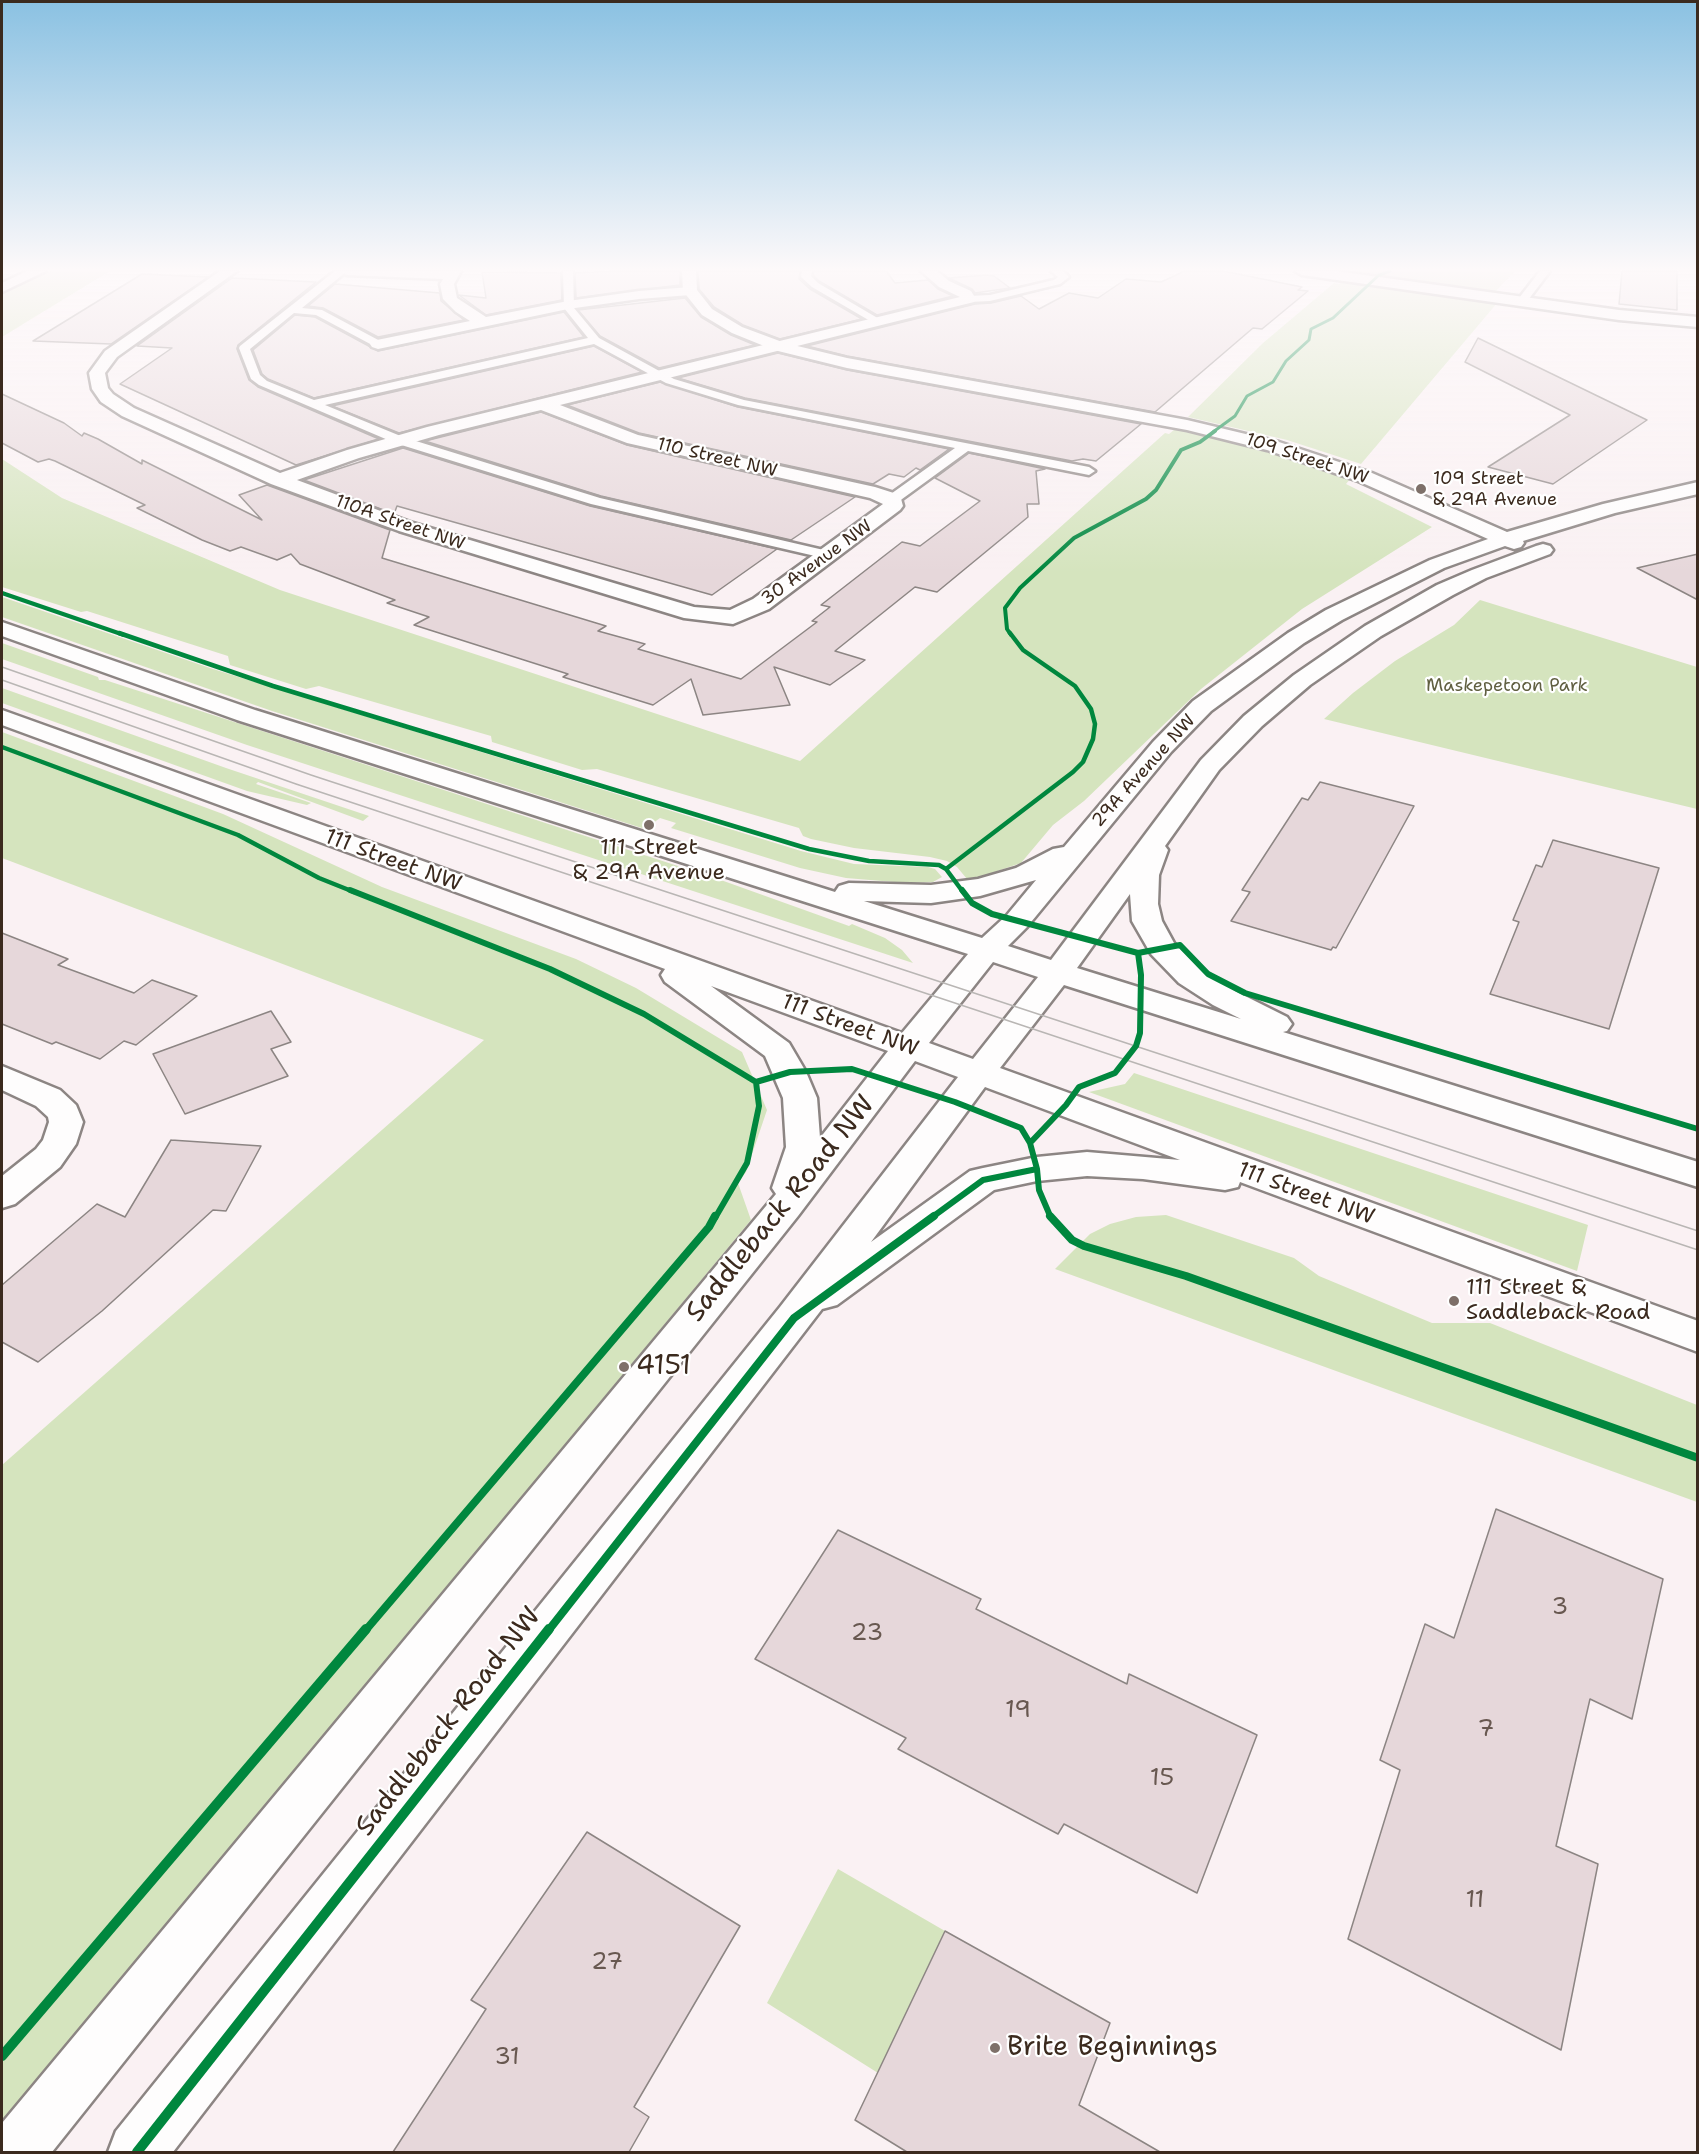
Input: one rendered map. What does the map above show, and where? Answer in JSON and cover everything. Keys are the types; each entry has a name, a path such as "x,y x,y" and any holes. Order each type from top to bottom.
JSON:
{"street":[{"name":"110A Street NW","path":"98,372 100,389 107,398 128,412 278,480 406,527 478,550 692,613 733,616"},
{"path":"278,480 399,440 679,372"},
{"name":"109 Street NW","path":"888,372 1186,425 1273,446 1365,477 1506,539 1546,549 1479,574 1436,595 1372,632 1302,680 1224,749 1166,823"},
{"name":"110 Street NW","path":"542,404 633,439 875,492 893,500"},
{"path":"1506,539 1610,508 1698,488"},
{"name":"30 Avenue NW","path":"733,616 761,604 890,510 893,500"},
{"path":"1655,518 1698,507"},
{"name":"29A Avenue NW","path":"909,1048 988,948 1017,921 1075,848 1162,747 1202,706 1250,669 1334,615 1437,564 1506,539"},
{"path":"2,629 246,715 988,948 1698,1175"},
{"name":"111 Street NW","path":"2,717 1698,1337"},
{"path":"980,1073 1166,823"},
{"path":"1166,823 1149,861 1143,888 1147,921 1162,948 1190,976 1224,998 1375,1073"},
{"path":"801,890 904,895 963,890 1026,874 1075,848"},
{"path":"648,954 778,1050 790,1072 800,1098 803,1147 785,1207"},
{"name":"Saddleback Road NW","path":"15,2152 785,1207 909,1048"},
{"name":"Saddleback Road NW","path":"137,2152 794,1318 955,1102 980,1073"},
{"path":"2,1077 48,1098 64,1113 66,1122 59,1144 48,1158 2,1195"},
{"path":"794,1318 983,1180 1037,1169 1087,1164 1143,1167 1280,1185"}],"lane":[{"path":"253,372 255,377 312,404 399,440 596,501 828,555"},
{"path":"312,404 453,372"},
{"path":"653,372 670,381 742,403 1089,471"},
{"path":"893,500 965,447"}],"green space":[{"path":"1234,372 1439,372 1361,464 1287,440 1188,417"},
{"path":"1175,429 1258,447 1351,478 1346,484 1432,527 1302,609 1201,689 1084,801 1053,825 1021,863 971,880 947,861 854,848 811,839 803,836 799,828 597,769 582,770 492,742 491,736 319,686 306,689 230,665 228,656 87,611 81,612 2,587 2,459 62,498 280,590 800,761 1165,433 1169,434"},
{"path":"2,597 213,669 801,851 854,864 928,867 935,869 942,877 933,882 906,883 846,878 800,868 671,828 676,823 660,818 645,829 272,711 2,617"},
{"name":"Maskepetoon Park","path":"1480,600 1697,667 1697,809 1324,719 1395,661 1454,625"},
{"path":"2,643 98,677 99,680 105,680 718,879 849,926 852,924 885,938 902,950 913,963 247,745 2,659"},
{"path":"2,688 369,816 363,821 258,782 256,784 311,803 307,805 247,791 2,703"},
{"path":"2,732 223,814 382,887 576,959 636,988 742,1052 767,1110 746,1172 738,1183 751,1220 2,2124 2,1465 484,1040 2,858"},
{"path":"1134,1073 1588,1225 1577,1271 1089,1092 1125,1084"},
{"path":"1166,1215 1294,1258 1319,1276 1432,1323 1490,1323 1697,1405 1697,1502 1055,1269 1090,1234 1110,1224 1136,1217"},
{"path":"838,1869 945,1931 878,2073 767,2003"}],"building":[{"path":"138,372 246,372 249,380 258,387 379,439 296,465 120,384"},
{"path":"261,372 431,372 314,398 268,379"},
{"path":"483,372 642,372 399,433 332,406"},
{"path":"704,372 855,372 1141,424 1096,461 1083,459 1072,461 745,398 678,378"},
{"path":"932,372 1202,372 1155,412"},
{"path":"1484,372 1547,372 1647,420 1553,484 1488,467 1570,415"},
{"path":"660,382 738,407 949,449 920,470 916,468 904,477 889,474 873,484 639,433 567,405"},
{"path":"2,394 64,423 82,436 84,433 98,439 142,464 142,460 262,520 239,495 267,485 390,530 382,558 606,626 598,631 645,644 638,649 741,679 817,622 812,621 830,607 821,605 902,542 920,546 980,501 935,478 969,453 1045,469 1036,471 1039,504 1027,504 1028,517 937,592 915,587 835,651 865,660 830,685 774,667 790,705 703,715 691,679 653,705 563,677 568,674 414,625 429,617 387,603 395,600 300,564 291,554 277,560 241,547 230,551 202,540 137,508 145,505 55,461 49,459 38,462 2,443"},
{"path":"541,412 627,445 855,497 791,540 601,496 425,441"},
{"path":"403,448 590,506 777,549 712,595 397,506 394,514 304,480"},
{"path":"1698,554 1698,600 1637,568"},
{"path":"1320,782 1414,806 1336,948 1333,947 1331,950 1231,921 1250,892 1242,890 1302,798 1308,800"},
{"path":"1553,840 1659,868 1609,1029 1490,994 1519,922 1513,920 1536,865 1542,867"},
{"path":"2,933 68,959 58,965 134,993 152,980 197,996 136,1045 124,1041 100,1059 56,1042 52,1044 2,1024"},
{"path":"271,1011 291,1042 271,1049 288,1076 185,1114 153,1054"},
{"path":"171,1140 261,1146 226,1211 213,1210 102,1311 38,1362 2,1342 2,1285 97,1204 125,1217"},
{"path":"1496,1509 1663,1579 1632,1719 1590,1699 1556,1846 1598,1864 1561,2050 1348,1939 1400,1770 1380,1760 1425,1624 1454,1638"},
{"path":"838,1530 981,1599 976,1609 1127,1684 1129,1674 1257,1735 1197,1893 1064,1824 1058,1834 898,1749 906,1738 755,1659"},
{"path":"587,1832 740,1926 634,2107 649,2117 629,2152 393,2152 486,2009 471,2000"},
{"name":"Brite Beginnings","path":"945,1931 1110,2023 1079,2105 1160,2152 907,2152 855,2120"}],"tram line":[{"path":"2,667 311,775 1698,1231"},
{"path":"2,680 296,784 1698,1250"}],"cycle path":[{"path":"946,869 1073,772 1083,762 1093,739 1095,724 1091,709 1075,686 1023,650 1007,629 1005,608 1020,588 1074,538 1146,499 1156,490 1181,450 1200,442 1235,416 1247,396 1273,382 1279,372"},
{"path":"2,593 273,686 809,849 869,861 939,865 946,869 972,903 992,914 1138,953 1180,945 1208,974 1245,993 1698,1129"},
{"path":"2,747 238,835 319,878 550,969 644,1014 756,1082"},
{"path":"1030,1143 1066,1105 1079,1087 1115,1073 1136,1046 1140,1033 1141,975 1138,953"},
{"path":"2,2056 709,1227 747,1163 759,1106 756,1082 790,1072 852,1069 955,1102 1021,1128 1030,1143 1037,1169 1039,1190 1048,1214 1072,1240 1084,1246 1186,1276 1698,1458"},
{"path":"137,2152 794,1318 983,1180 1037,1169"}],"place":[{"name":"109 Street & 29A Avenue","path":"1421,489"},
{"name":"111 Street & 29A Avenue","path":"649,825"},
{"name":"111 Street & Saddleback Road","path":"1454,1301"},
{"name":"4151","path":"624,1367"},
{"name":"Brite Beginnings","path":"995,2048"}]}
